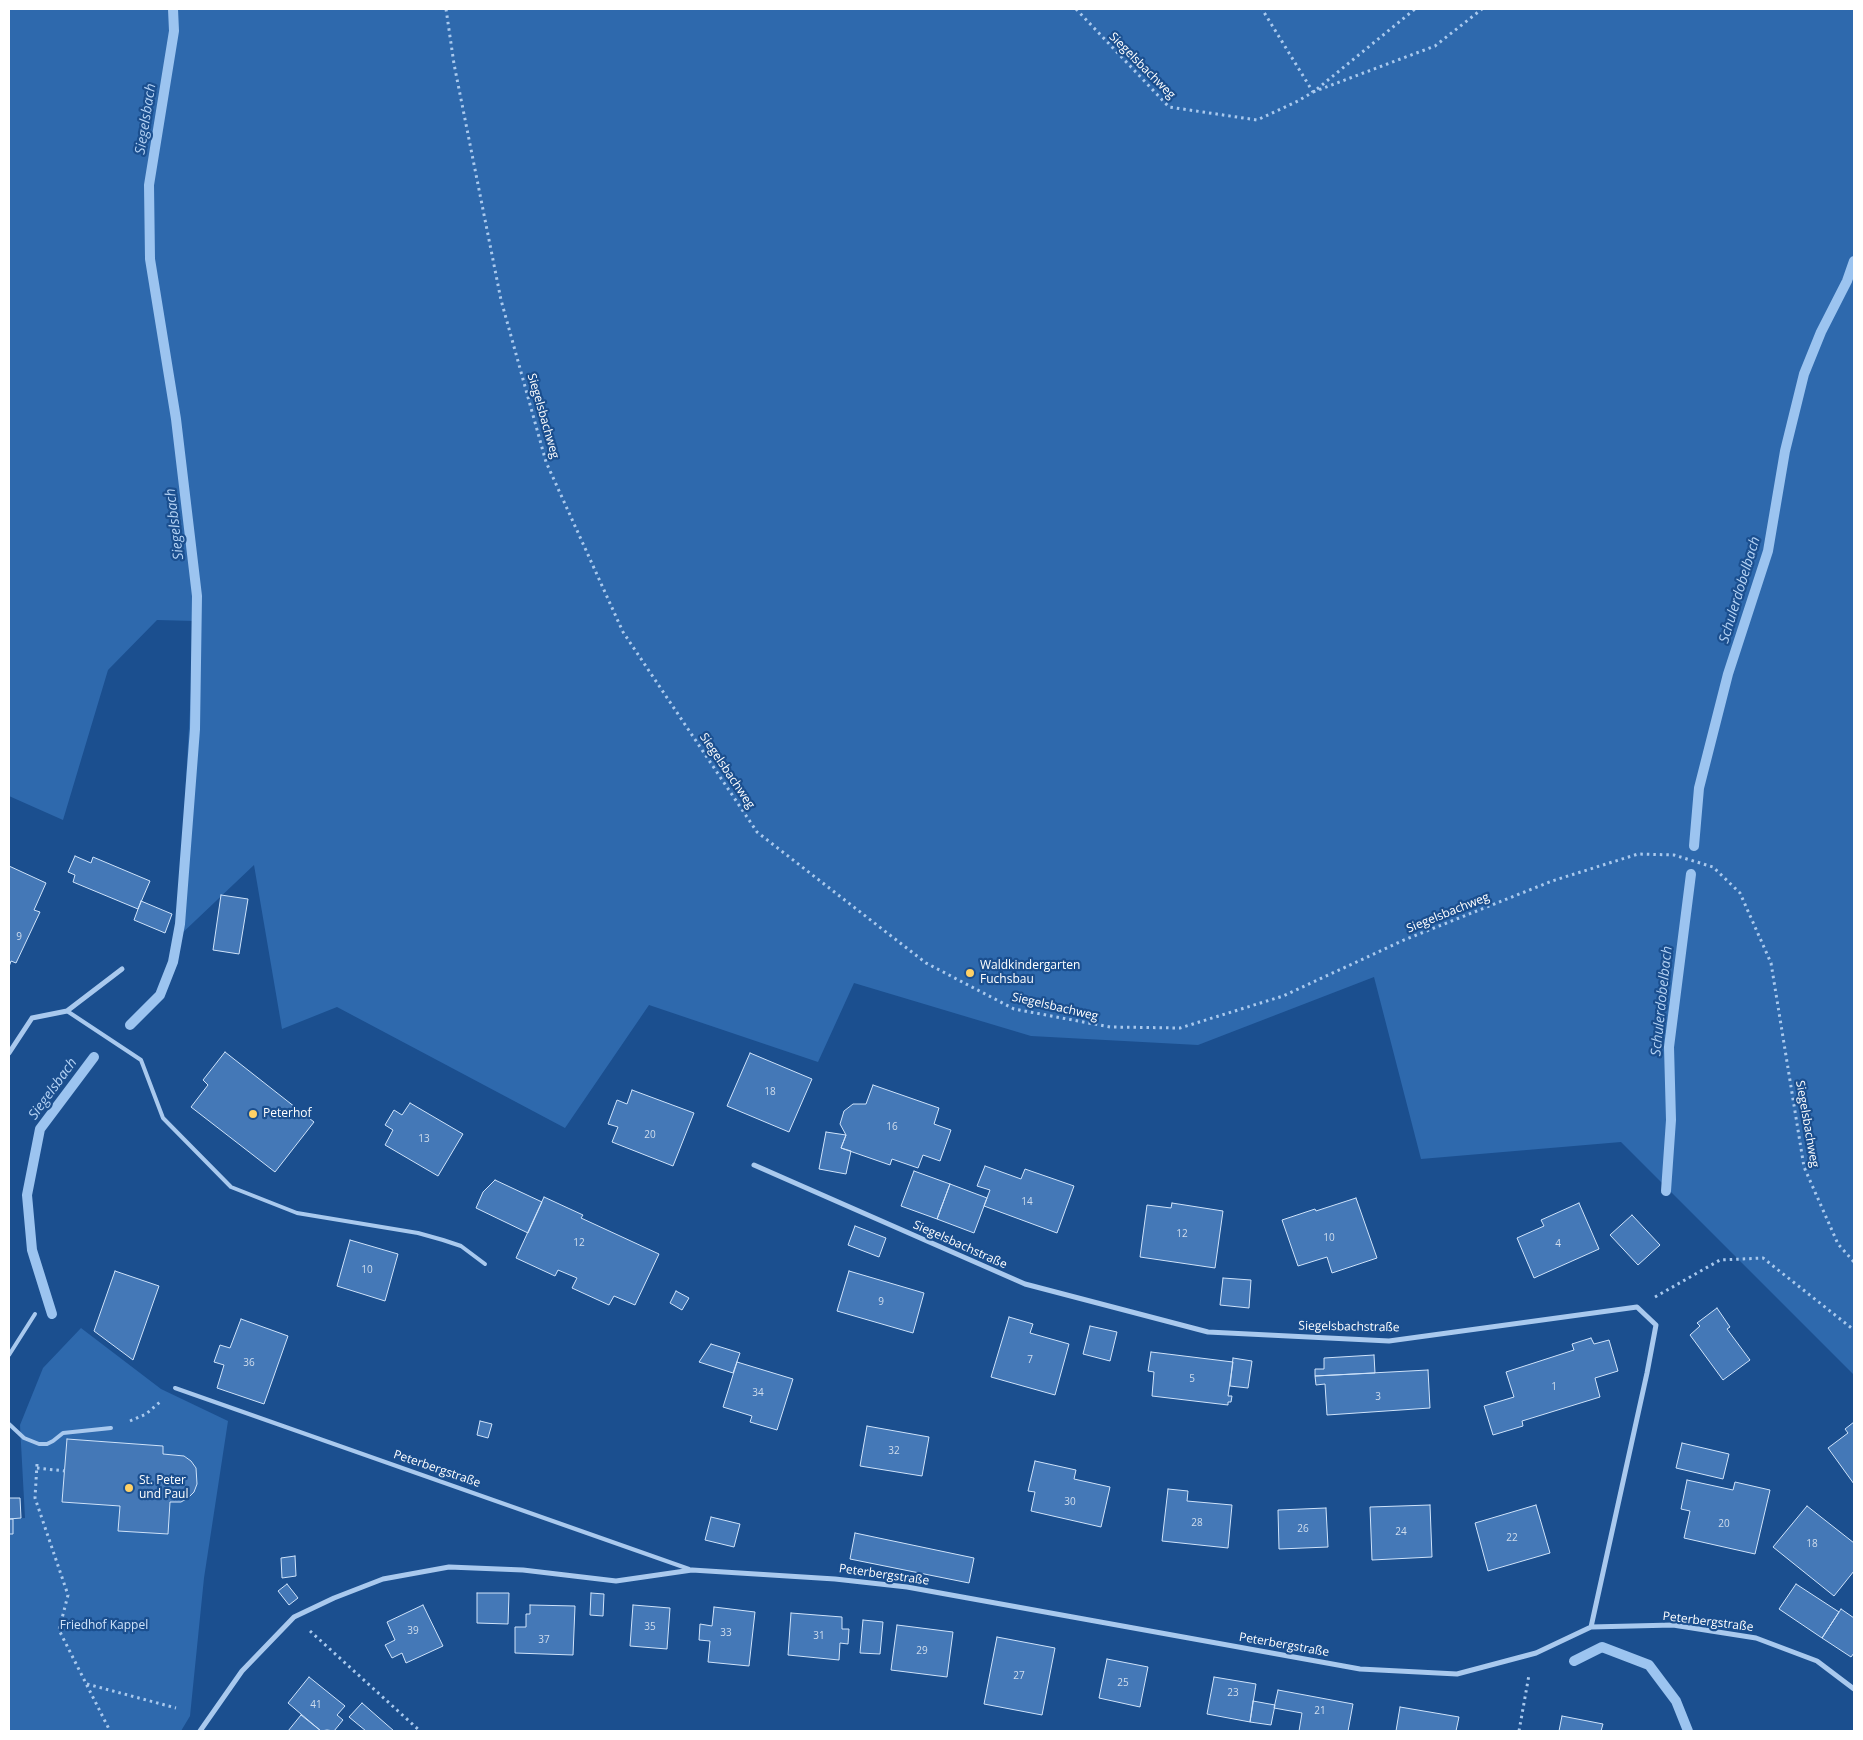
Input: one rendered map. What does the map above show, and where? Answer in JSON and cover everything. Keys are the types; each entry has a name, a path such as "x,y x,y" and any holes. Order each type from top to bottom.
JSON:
{"street":[{"path":"9,1053 32,1018 67,1012 122,969"},
{"name":"Siegelsbachstraße","path":"754,1165 1025,1284 1208,1332 1389,1340 1637,1307"},
{"path":"1591,1627 1656,1325 1637,1307"},
{"name":"Peterbergstraße","path":"200,1731 242,1670 294,1617 334,1598 384,1579 449,1567 523,1570 616,1580 692,1570 835,1578 907,1587 1369,1669 1457,1674 1536,1653 1591,1627 1673,1625 1756,1638 1817,1661 1854,1689"}],"lane":[{"path":"67,1012 141,1060 163,1118 231,1187 297,1213 418,1233 443,1240 461,1246 485,1264"},
{"path":"9,1355 35,1314"},
{"name":"Peterbergstraße","path":"175,1388 692,1570"},
{"path":"9,1424 24,1438 39,1444 47,1444 63,1433 111,1428"}],"path":[{"name":"Siegelsbachweg","path":"446,9 454,64 501,300 546,462 623,632 757,832 926,963 1014,1009 1110,1027 1180,1028 1283,996 1404,940 1552,882 1638,854 1674,855 1713,867 1740,893 1771,963 1804,1167 1838,1244 1854,1262"},
{"name":"Siegelsbachweg","path":"1076,9 1169,107 1256,120 1313,92"},
{"path":"1262,9 1313,92"},
{"path":"1313,92 1415,9"},
{"path":"1313,92 1435,46 1482,9"},
{"path":"1637,1307 1720,1260 1763,1258 1854,1330"},
{"path":"39,1444 35,1498 68,1595 58,1630 110,1731"},
{"path":"37,1468 65,1471"},
{"path":"294,1617 420,1731"},
{"path":"1519,1731 1528,1676"},
{"path":"86,1684 176,1708"}],"green space":[{"path":"9,9 1854,9 1854,1375 1621,1142 1421,1159 1374,977 1198,1045 1031,1036 854,983 818,1062 649,1005 565,1128 337,1007 282,1029 254,865 177,938 195,621 157,620 108,670 63,820 9,796"},
{"name":"Friedhof Kappel","path":"81,1328 161,1389 228,1421 204,1578 190,1716 181,1731 9,1731 9,1519 25,1518 20,1425 43,1368","holes":["67,1439 163,1446 163,1454 184,1456 191,1461 196,1468 197,1484 194,1492 188,1498 181,1502 170,1502 167,1534 118,1531 120,1506 62,1502"]}],"building":[{"path":"75,856 91,863 93,857 150,881 138,909 73,882 75,875 68,872"},
{"path":"9,866 46,883 34,910 40,912 16,963 11,961 9,967"},
{"path":"221,895 248,899 239,954 213,950"},
{"path":"141,901 172,914 165,933 134,920"},
{"name":"Peterhof","path":"225,1052 314,1122 275,1172 191,1107 208,1085 203,1080"},
{"path":"750,1053 812,1079 789,1132 727,1106"},
{"path":"873,1085 939,1108 934,1124 951,1130 940,1161 923,1155 918,1168 892,1159 890,1165 841,1148 846,1135 840,1124 844,1111 853,1104 866,1104"},
{"path":"632,1090 694,1113 673,1166 612,1142 618,1127 608,1124 617,1100 627,1104"},
{"path":"410,1103 463,1134 438,1176 385,1145 393,1130 385,1125 394,1110 402,1115"},
{"path":"826,1132 846,1135 841,1148 851,1151 846,1174 819,1169"},
{"path":"985,1166 1021,1179 1025,1169 1074,1186 1057,1233 984,1206 990,1190 977,1186"},
{"path":"914,1171 950,1184 937,1219 901,1206"},
{"path":"495,1180 542,1202 528,1233 476,1208 483,1192"},
{"path":"950,1184 987,1198 974,1233 937,1219"},
{"path":"544,1197 583,1215 581,1218 659,1254 635,1305 614,1296 609,1305 572,1288 577,1278 558,1270 555,1276 516,1258"},
{"path":"1356,1198 1377,1258 1332,1273 1327,1257 1298,1266 1282,1220"},
{"path":"1172,1203 1223,1211 1215,1268 1140,1257 1147,1205 1171,1208"},
{"path":"1579,1203 1599,1249 1534,1278 1517,1238 1544,1226 1541,1220"},
{"path":"1632,1215 1660,1245 1638,1265 1610,1235"},
{"path":"855,1226 886,1238 879,1257 848,1245"},
{"path":"350,1240 398,1254 385,1301 337,1286"},
{"path":"115,1271 159,1286 133,1360 94,1331"},
{"path":"849,1271 924,1293 913,1333 837,1311"},
{"path":"1223,1278 1251,1280 1249,1308 1220,1305"},
{"path":"676,1291 689,1298 682,1310 670,1303"},
{"path":"1717,1308 1730,1327 1727,1329 1750,1360 1723,1380 1690,1335 1700,1326 1697,1323"},
{"path":"1009,1317 1033,1324 1030,1333 1069,1344 1055,1395 991,1377"},
{"path":"241,1319 288,1336 264,1404 217,1388 224,1365 214,1362 220,1345 230,1348"},
{"path":"1090,1326 1117,1332 1110,1361 1083,1354"},
{"path":"1591,1338 1594,1344 1609,1340 1618,1371 1595,1378 1600,1397 1522,1421 1523,1426 1493,1435 1484,1406 1514,1397 1506,1372 1574,1350 1572,1344"},
{"path":"711,1344 740,1353 733,1373 699,1362"},
{"path":"1151,1352 1233,1362 1228,1396 1232,1396 1231,1402 1228,1402 1228,1405 1152,1396 1154,1372 1148,1371"},
{"path":"1374,1355 1375,1373 1315,1376 1315,1369 1324,1369 1324,1358"},
{"path":"1233,1358 1252,1361 1248,1388 1230,1386"},
{"path":"737,1362 793,1379 777,1430 750,1422 752,1416 723,1407"},
{"path":"1428,1370 1430,1408 1327,1415 1325,1384 1316,1385 1315,1376"},
{"path":"480,1421 492,1424 488,1438 477,1435"},
{"path":"1854,1422 1854,1484 1828,1448 1848,1433 1845,1429"},
{"path":"867,1426 929,1437 922,1476 860,1466"},
{"name":"St. Peter und Paul","path":"67,1439 163,1446 163,1454 184,1456 191,1461 196,1468 197,1484 194,1492 188,1498 181,1502 170,1502 168,1534 118,1531 120,1506 62,1502"},
{"path":"1682,1443 1729,1454 1723,1479 1676,1468"},
{"path":"1035,1461 1076,1470 1074,1479 1110,1487 1101,1527 1031,1511 1035,1492 1028,1491"},
{"path":"1687,1480 1733,1490 1735,1482 1770,1490 1755,1554 1684,1538 1690,1511 1681,1509"},
{"path":"1168,1489 1188,1491 1187,1501 1232,1505 1228,1548 1162,1541"},
{"path":"9,1498 20,1498 21,1518 9,1519"},
{"path":"1430,1505 1432,1557 1372,1560 1370,1507"},
{"path":"1536,1505 1550,1553 1488,1571 1475,1523"},
{"path":"1807,1506 1854,1543 1854,1571 1834,1596 1773,1547"},
{"path":"1326,1508 1328,1547 1279,1549 1278,1510"},
{"path":"711,1517 740,1524 734,1547 705,1540"},
{"path":"9,1519 13,1519 13,1534 9,1534"},
{"path":"855,1533 974,1558 969,1583 850,1559"},
{"path":"295,1556 296,1576 282,1578 281,1558"},
{"path":"287,1584 298,1598 289,1605 278,1591"},
{"path":"1796,1584 1839,1612 1822,1638 1779,1609"},
{"path":"477,1593 509,1593 508,1624 477,1623"},
{"path":"591,1593 604,1594 603,1616 590,1615"},
{"path":"423,1605 443,1646 406,1663 402,1653 392,1658 385,1645 395,1640 387,1622"},
{"path":"530,1605 575,1606 573,1655 515,1653 515,1627 526,1627 526,1614 530,1614"},
{"path":"633,1605 670,1608 667,1649 630,1646"},
{"path":"714,1607 755,1612 749,1666 708,1662 710,1641 699,1640 700,1624 712,1626"},
{"path":"1841,1609 1854,1618 1854,1653 1851,1657 1822,1638"},
{"path":"791,1613 842,1617 842,1629 849,1629 848,1644 840,1643 839,1660 788,1655"},
{"path":"863,1620 883,1622 880,1654 860,1653"},
{"path":"897,1625 953,1632 947,1677 891,1670"},
{"path":"997,1637 1055,1648 1042,1715 984,1704"},
{"path":"1107,1659 1148,1667 1140,1707 1099,1698"},
{"path":"309,1677 345,1706 337,1715 343,1720 334,1731 321,1731 288,1703"},
{"path":"1214,1677 1256,1684 1250,1722 1207,1714"},
{"path":"1278,1690 1353,1704 1348,1731 1299,1731 1302,1713 1274,1708"},
{"path":"1253,1701 1275,1705 1271,1725 1250,1722"},
{"path":"362,1703 394,1731 366,1731 349,1717"},
{"path":"1400,1707 1459,1717 1456,1731 1396,1731"},
{"path":"301,1715 321,1731 288,1731"},
{"path":"1562,1716 1603,1724 1601,1731 1559,1731"}],"waterway":[{"name":"Siegelsbach","path":"130,1025 160,995 173,962 180,924 195,729 197,596 176,419 150,259 149,185 174,31 173,9"},
{"name":"Schulerdobelbach","path":"1694,846 1699,788 1728,674 1768,551 1785,451 1804,374 1821,332 1847,281 1854,261"},
{"name":"Schulerdobelbach","path":"1666,1191 1671,1120 1669,1047 1691,874"},
{"name":"Siegelsbach","path":"52,1314 32,1250 27,1195 40,1129 94,1057"},
{"name":"Schulerdobelbach","path":"1574,1661 1602,1647 1649,1665 1676,1701 1688,1731"}],"place":[{"name":"Waldkindergarten Fuchsbau","path":"970,973"},
{"name":"Peterhof","path":"253,1114"},
{"name":"St. Peter und Paul","path":"129,1488"}]}
